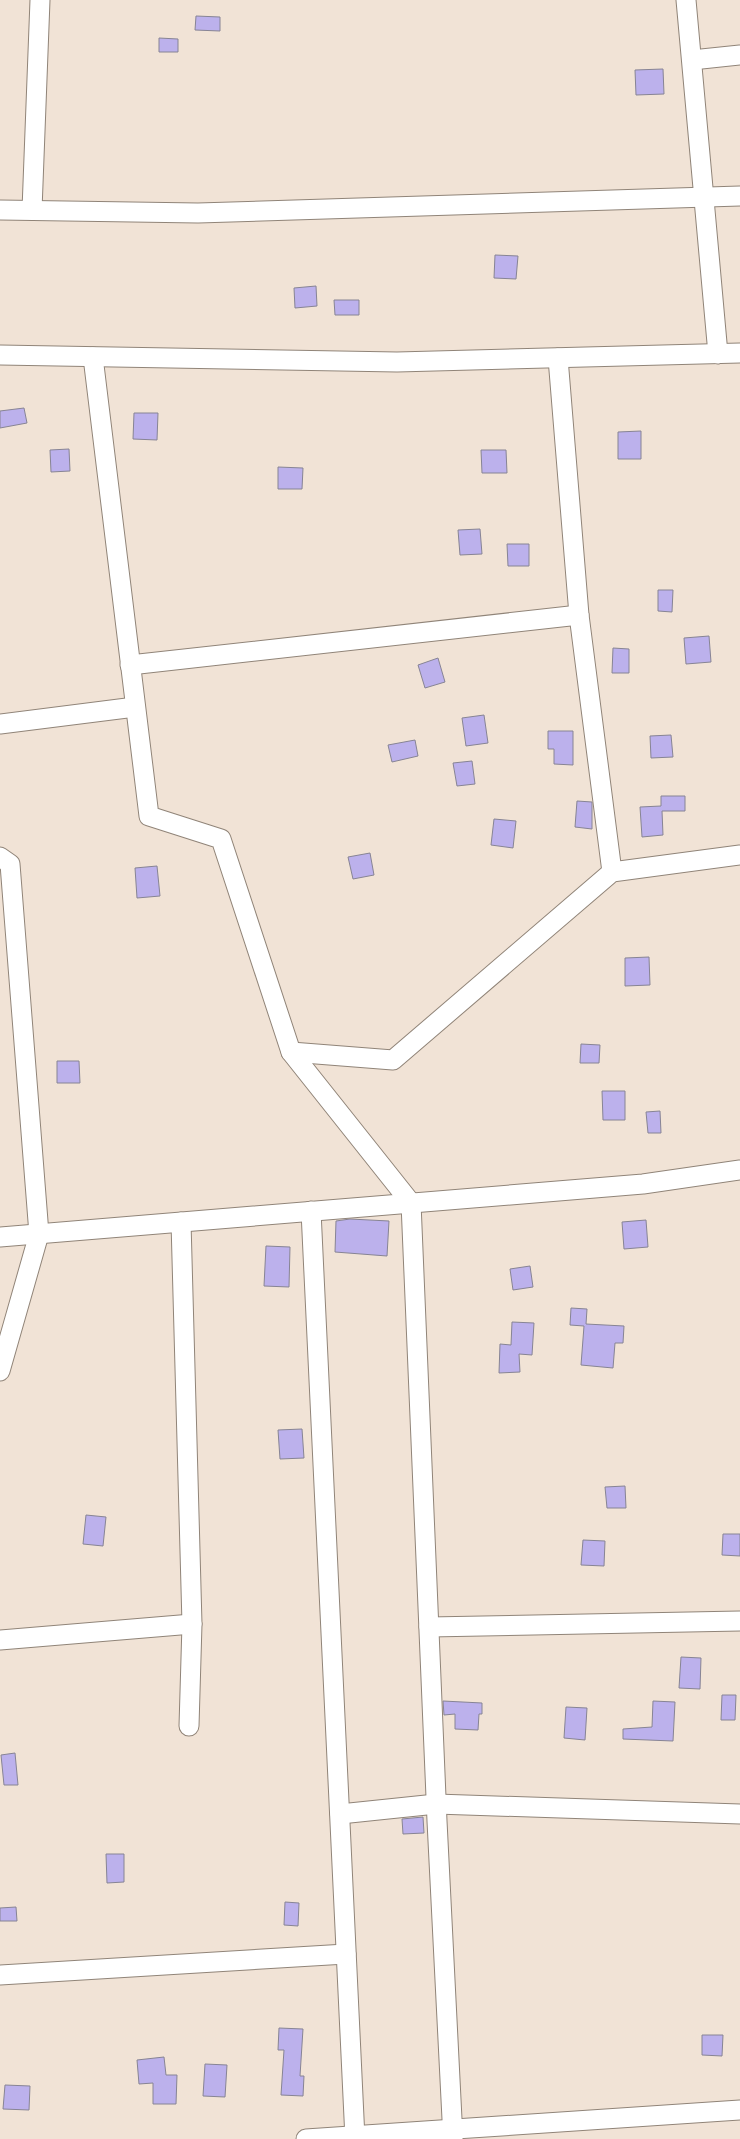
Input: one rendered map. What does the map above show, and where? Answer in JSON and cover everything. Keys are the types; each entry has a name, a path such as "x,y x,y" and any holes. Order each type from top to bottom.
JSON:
{"street":[{"path":"32,210 40,0"},
{"path":"686,0 718,354"},
{"path":"692,60 740,55"},
{"path":"0,210 198,213 740,196"},
{"path":"0,355 397,362 740,353"},
{"path":"93,357 149,816 221,839 291,1052 411,1203 452,2134"},
{"path":"558,358 579,615 612,872"},
{"path":"130,665 579,615"},
{"path":"0,724 135,706"},
{"path":"291,1052 393,1060 612,872 740,855"},
{"path":"0,857 10,864 39,1234 0,1371"},
{"path":"0,1237 642,1184 740,1170"},
{"path":"311,1211 355,2137"},
{"path":"181,1222 192,1624 189,1726"},
{"path":"429,1627 740,1621"},
{"path":"0,1640 192,1624"},
{"path":"340,1814 436,1804 740,1814"},
{"path":"0,1975 346,1954"},
{"path":"306,2139 452,2134 740,2110"}],"building":[{"path":"196,16 220,17 220,31 195,30"},
{"path":"159,38 178,39 178,52 159,52"},
{"path":"663,69 664,94 636,95 635,70"},
{"path":"495,255 518,256 516,279 494,278"},
{"path":"316,286 317,306 295,308 294,288"},
{"path":"334,300 359,300 359,315 335,315"},
{"path":"24,408 27,423 0,428 0,411"},
{"path":"134,413 158,413 157,440 133,439"},
{"path":"641,431 641,459 618,459 618,432"},
{"path":"69,449 70,471 51,472 50,450"},
{"path":"481,450 506,450 507,473 482,473"},
{"path":"278,467 303,468 302,489 278,489"},
{"path":"480,529 482,554 460,555 458,530"},
{"path":"507,544 529,544 529,566 508,566"},
{"path":"658,590 673,590 672,612 658,611"},
{"path":"709,636 711,662 686,664 684,638"},
{"path":"613,648 629,649 629,673 612,673"},
{"path":"438,658 445,682 425,688 418,665"},
{"path":"484,715 488,743 466,746 462,718"},
{"path":"548,731 573,731 573,765 554,764 554,749 548,749"},
{"path":"671,735 673,757 651,758 650,736"},
{"path":"415,740 418,756 392,762 388,745"},
{"path":"472,761 475,784 457,786 453,763"},
{"path":"661,796 685,796 685,811 662,811 663,835 642,837 640,807 661,806"},
{"path":"577,801 592,802 592,829 575,827"},
{"path":"494,819 516,821 513,848 491,845"},
{"path":"370,853 374,875 353,879 348,857"},
{"path":"157,866 160,896 137,898 135,868"},
{"path":"649,957 650,985 625,986 625,958"},
{"path":"581,1044 600,1045 599,1063 580,1063"},
{"path":"57,1061 79,1061 80,1083 57,1083"},
{"path":"602,1091 625,1091 625,1120 603,1120"},
{"path":"660,1111 661,1133 648,1133 646,1112"},
{"path":"350,1219 389,1221 387,1256 335,1252 336,1221"},
{"path":"646,1220 648,1247 624,1249 622,1222"},
{"path":"266,1246 290,1247 289,1287 264,1286"},
{"path":"530,1266 533,1287 513,1290 510,1269"},
{"path":"571,1308 587,1309 586,1324 624,1326 623,1343 615,1343 613,1368 581,1365 584,1326 570,1325"},
{"path":"512,1322 534,1323 532,1355 519,1354 520,1372 499,1373 500,1344 511,1345"},
{"path":"302,1429 304,1458 280,1459 278,1430"},
{"path":"625,1486 626,1508 607,1508 605,1487"},
{"path":"86,1515 106,1517 103,1546 83,1544"},
{"path":"723,1534 740,1534 740,1556 722,1555"},
{"path":"583,1540 605,1541 604,1566 581,1565"},
{"path":"681,1657 701,1658 700,1689 679,1688"},
{"path":"722,1695 736,1695 735,1720 721,1720"},
{"path":"443,1701 482,1703 482,1714 479,1714 478,1730 455,1729 455,1714 444,1715"},
{"path":"653,1701 675,1702 673,1741 623,1739 623,1729 652,1727"},
{"path":"566,1707 587,1708 585,1740 564,1738"},
{"path":"15,1753 18,1785 4,1785 1,1755"},
{"path":"423,1817 424,1833 403,1834 402,1819"},
{"path":"106,1854 124,1854 124,1882 107,1883"},
{"path":"285,1902 299,1903 298,1926 284,1925"},
{"path":"16,1907 17,1921 0,1921 0,1908"},
{"path":"279,2028 303,2029 300,2076 304,2076 303,2096 281,2095 284,2050 278,2050"},
{"path":"702,2035 723,2035 722,2056 702,2055"},
{"path":"164,2057 166,2075 177,2075 176,2104 153,2104 153,2083 139,2084 137,2060"},
{"path":"205,2064 227,2065 225,2097 203,2096"},
{"path":"5,2085 30,2086 29,2110 3,2109"}]}
